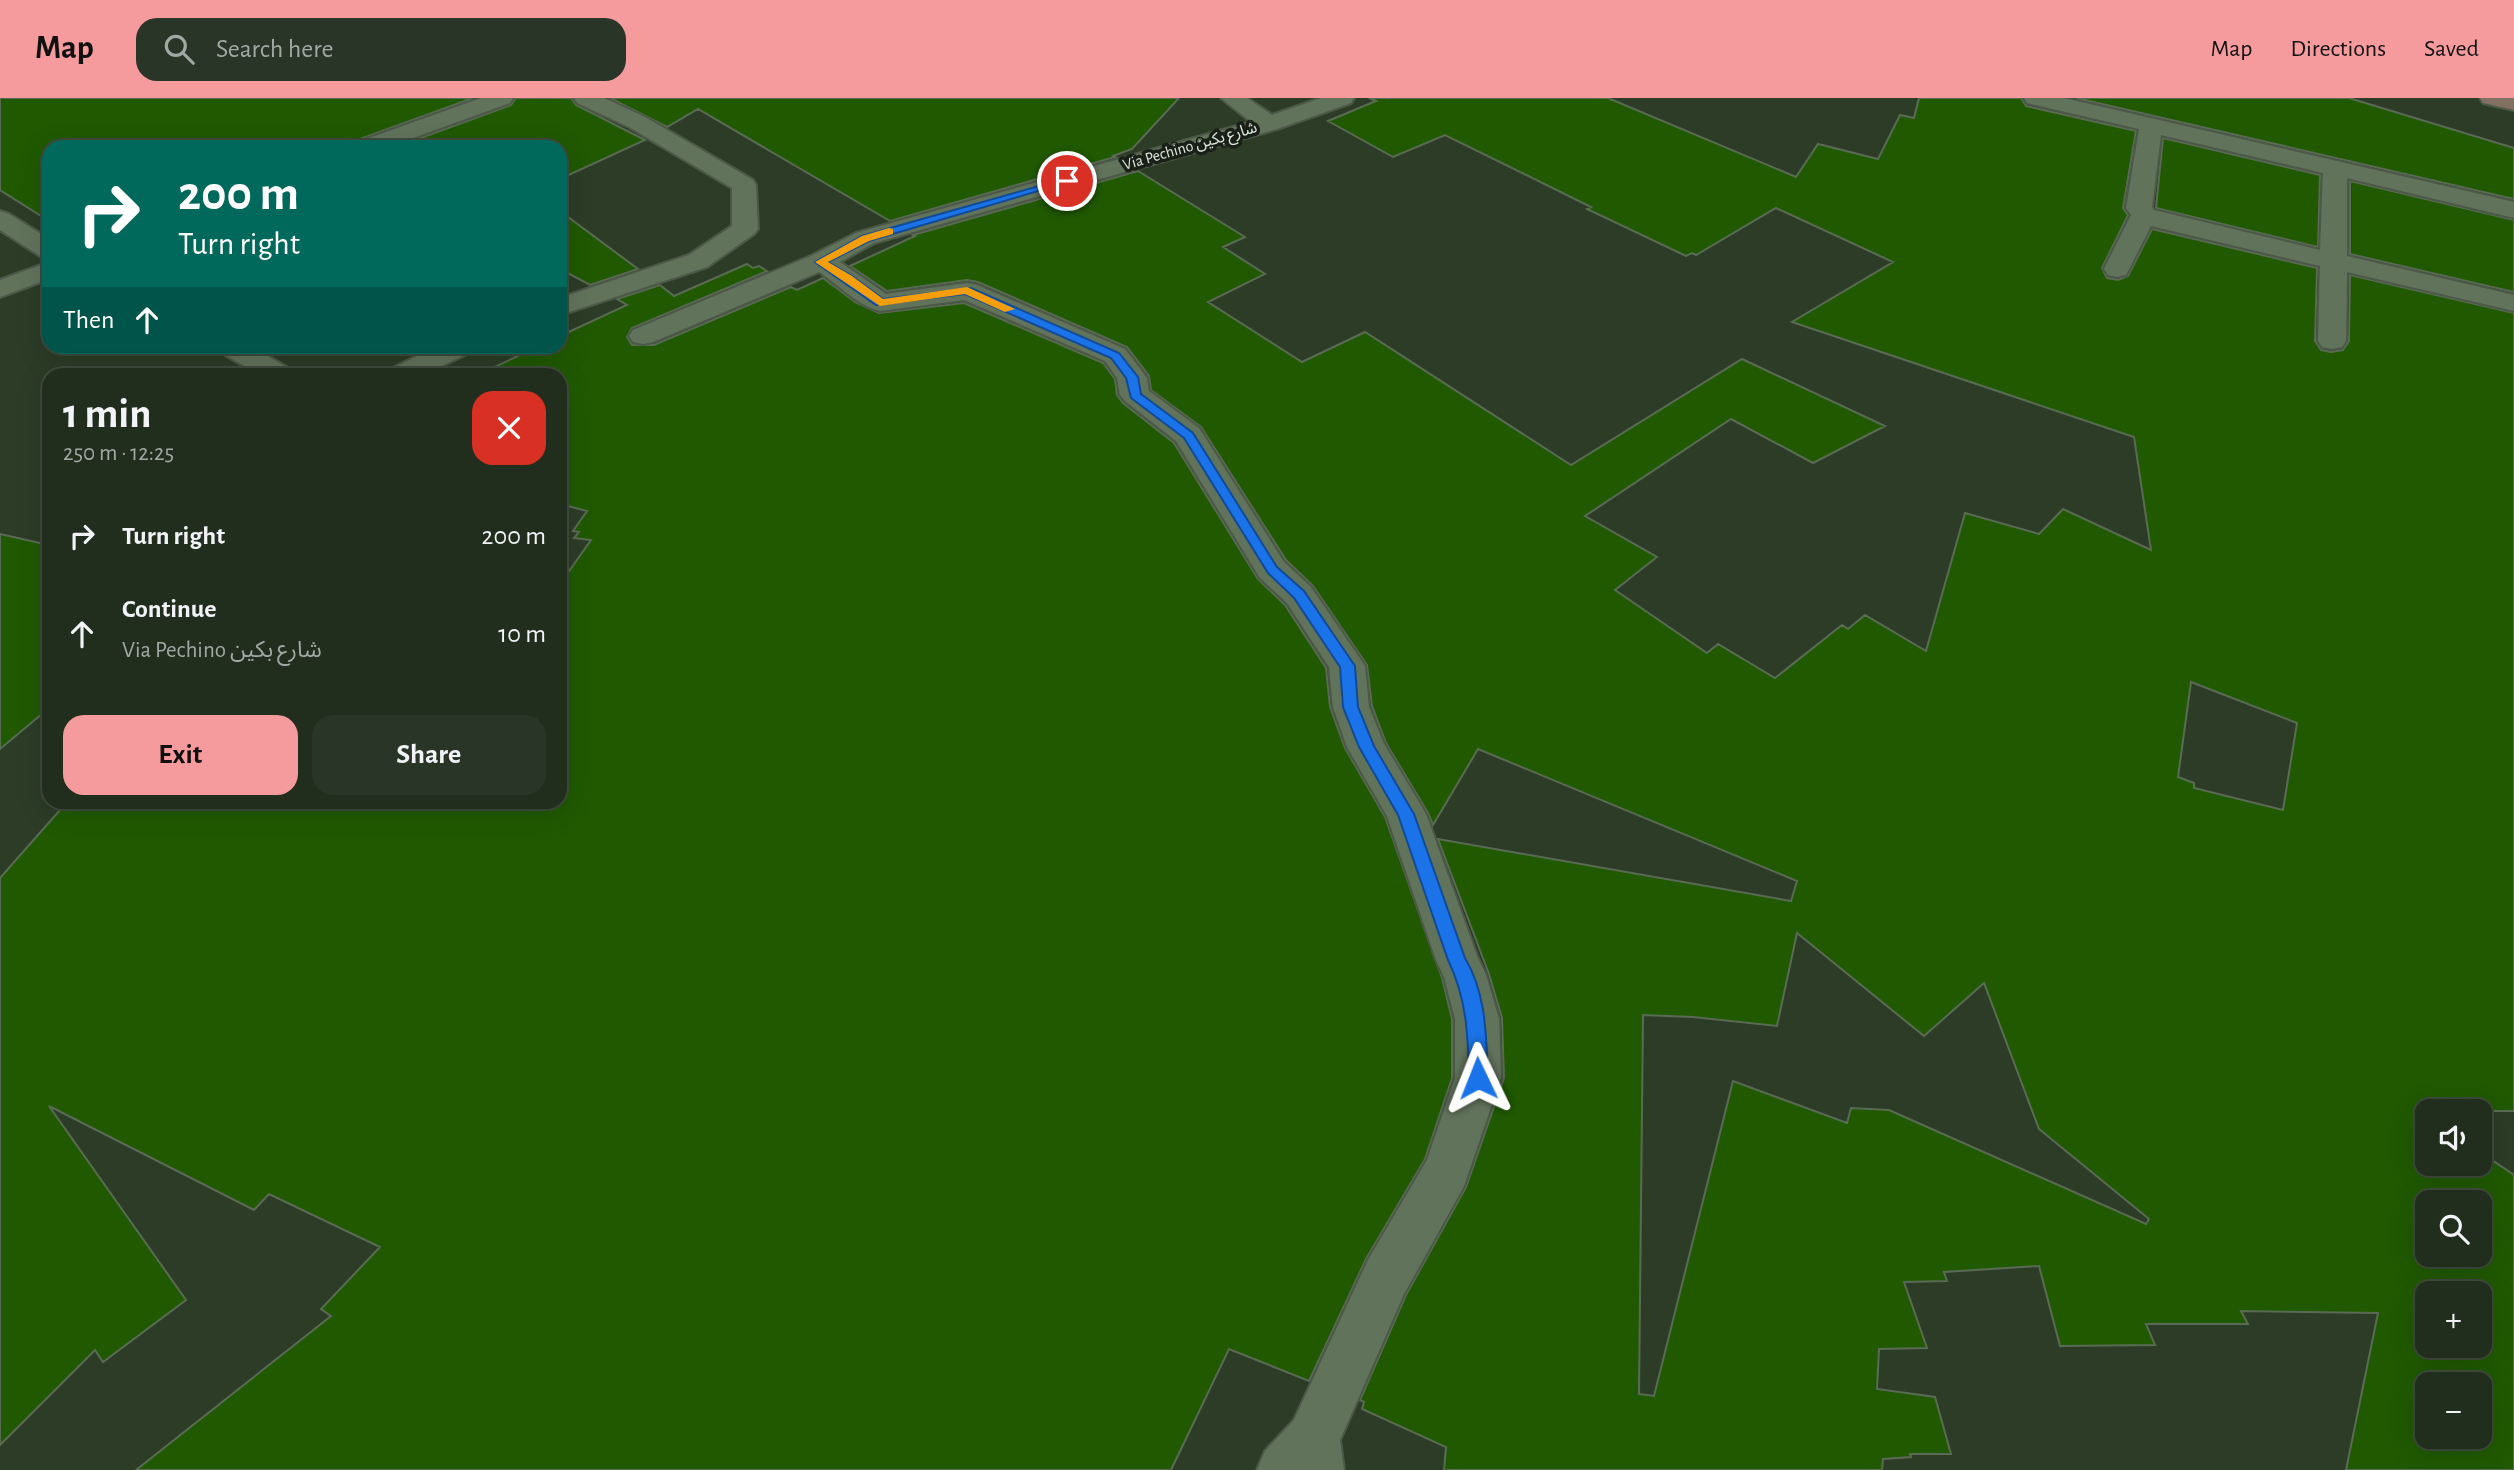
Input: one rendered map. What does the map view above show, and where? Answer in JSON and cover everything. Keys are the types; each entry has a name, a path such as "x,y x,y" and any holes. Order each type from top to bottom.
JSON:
{"main road":[{"path":"2491,98 2514,103"}],"street":[{"path":"385,140 502,98"},
{"path":"567,305 698,261 745,229 744,186 637,122 585,98"},
{"name":"Via Pechino شارع بكين","path":"1232,98 1269,124"},
{"path":"1269,124 1343,98"},
{"path":"2035,98 2514,211"},
{"name":"Via Pechino شارع بكين","path":"643,336 820,262 865,239 1269,124"},
{"path":"2151,125 2139,208 2144,214 2161,221 2514,303"},
{"path":"2332,341 2335,169"},
{"path":"2118,269 2144,214"},
{"path":"0,219 42,246"},
{"path":"820,262 848,278 880,303 967,290 1115,355 1132,377 1135,395 1188,435 1272,570 1299,595 1347,666 1351,707 1367,747 1406,814 1457,960 1465,975 1477,1019 1478,1078 1447,1170 1386,1277 1305,1460"},
{"path":"0,289 42,273"},
{"path":"244,354 268,368"},
{"path":"415,368 444,354"}],"building":[{"path":"0,98 473,98 357,140 42,140 42,217 0,190"},
{"path":"516,98 571,98 576,105 645,140 567,176 567,140 415,140 511,105"},
{"path":"610,98 1179,98 1132,149 1113,156 1115,157 890,221 698,109 667,127"},
{"path":"1369,98 1608,98 1796,177 1818,144 1878,159 1900,115 1914,118 1919,98 2021,98 2026,106 2136,131 2123,208 2128,215 2102,268 2107,278 2118,280 2128,276 2152,229 2317,268 2315,341 2321,350 2331,352 2343,350 2349,341 2350,275 2514,313 2514,1111 2492,1111 2492,1099 2415,1099 2415,1176 2492,1176 2492,1160 2514,1175 2514,1470 2346,1470 2378,1313 2241,1311 2248,1324 2146,1324 2155,1345 2060,1346 2039,1266 1944,1272 1947,1281 1904,1282 1927,1348 1879,1349 1877,1389 1935,1397 1951,1454 1910,1454 1911,1457 1883,1459 1882,1470 1444,1470 1446,1447 1362,1409 1364,1402 1360,1400 1406,1295 1466,1187 1504,1078 1502,1018 1489,974 1438,839 1791,901 1797,881 1478,749 1433,825 1386,743 1372,706 1367,665 1313,586 1286,560 1201,427 1151,390 1149,376 1127,347 978,282 967,280 887,291 850,266 915,236 913,235 1138,171 1245,237 1223,247 1265,274 1208,302 1302,362 1365,332 1571,465 1742,359 1885,426 1813,463 1731,419 1585,516 1657,557 1615,590 1707,653 1718,644 1775,678 1842,625 1848,629 1865,615 1926,651 1965,513 2039,534 2063,509 2151,550 2134,437 1792,322 1893,262 1776,208 1696,255 1692,253 1686,256 1587,209 1591,207 1445,135 1393,157 1328,121 1376,101","holes":["2191,682 2297,723 2283,810 2194,788 2194,783 2178,777","1797,933 1924,1036 1984,983 2039,1129 2149,1219 2146,1224 1889,1110 1851,1108 1847,1123 1733,1081 1654,1396 1639,1394 1643,1015 1777,1026"]},
{"path":"2076,98 2349,98 2514,148 2514,199"},
{"path":"2163,138 2320,175 2318,247 2156,208"},
{"path":"2350,181 2514,220 2514,292 2350,254"},
{"path":"567,216 638,269 590,285 567,273"},
{"path":"747,264 767,271 632,328 627,337 632,345 654,345 791,287 797,290 823,278 855,302 879,313 964,303 1103,363 1115,379 1117,395 1123,403 1174,443 1258,579 1285,605 1326,668 1330,707 1345,748 1385,817 1442,978 1452,1019 1452,1078 1425,1159 1366,1259 1309,1381 1229,1349 1171,1470 136,1470 331,1316 321,1309 380,1247 269,1194 254,1210 49,1106 186,1300 103,1362 95,1350 0,1445 0,878 61,809 567,809 567,574 591,540 574,538 579,532 573,531 587,511 567,506 567,368 493,368 522,354 567,354 567,333 627,305 617,299 660,285 674,296"},
{"path":"0,534 42,543 42,714 0,749"}],"slow traffic":[{"path":"889,231 865,239 820,262 848,278 880,303 967,290 1009,309"}],"route":[{"path":"1067,181 865,239 820,262 848,278 880,303 967,290 1115,355 1132,377 1135,395 1188,435 1272,570 1299,595 1347,666 1351,707 1367,747 1406,814 1457,960 1465,975 1477,1019 1478,1078"}]}
